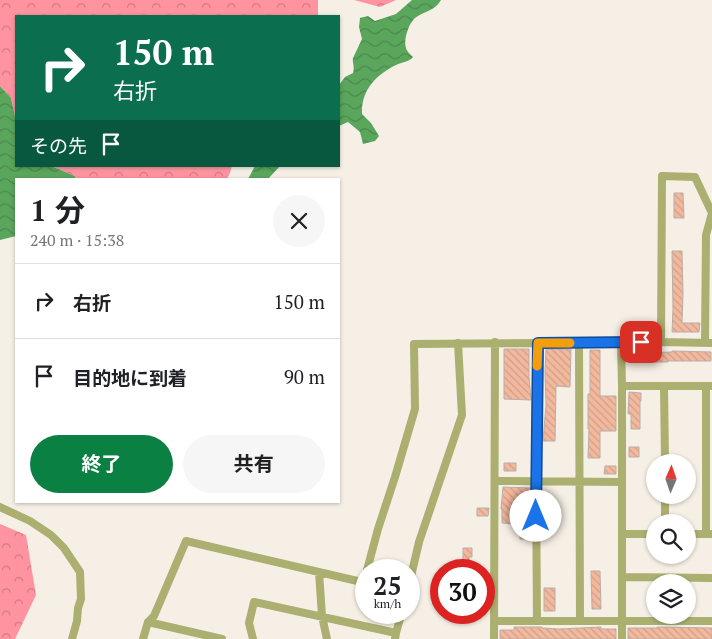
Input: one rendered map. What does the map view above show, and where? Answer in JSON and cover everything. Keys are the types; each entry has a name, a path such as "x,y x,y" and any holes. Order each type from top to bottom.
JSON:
{"street":[{"path":"369,559 415,408 414,344 495,342 709,343 706,235 712,213 695,177 662,176 661,342"},
{"path":"494,559 495,342"},
{"path":"621,342 622,639"},
{"path":"415,559 419,542 462,415 458,343"},
{"path":"537,621 536,480 538,343"},
{"path":"579,343 580,620"},
{"path":"622,386 709,386 709,534 696,534"},
{"path":"664,386 665,454"},
{"path":"495,481 622,482"},
{"path":"0,506 30,521 51,535 64,548 80,572 82,600 78,608 72,639"},
{"path":"622,534 646,534"},
{"path":"143,639 148,622 154,616 186,541 355,581"},
{"path":"319,572 322,616 327,639"},
{"path":"622,577 712,578"},
{"path":"253,639 249,623 254,602 322,616 396,636"},
{"path":"495,621 712,621"},
{"path":"148,622 222,639"},
{"path":"494,624 494,639"}],"green space":[{"path":"0,0 318,0 318,15 15,15 15,116 11,98 0,86"},
{"path":"354,0 396,0 380,7"},
{"path":"53,167 232,167 228,178 75,178 75,176"},
{"path":"0,524 26,535 36,595 15,639 0,639"}],"water":[{"path":"412,0 441,0 433,9 415,18 407,32 405,45 407,51 413,57 382,74 371,84 367,91 362,105 362,114 371,123 379,136 375,141 363,144 360,132 348,122 340,126 340,84 345,77 353,73 353,58 362,39 359,27 360,18 368,16 375,21 396,14"},
{"path":"0,86 11,98 15,116 15,167 53,167 75,176 75,178 15,178 15,236 0,240"},
{"path":"254,167 279,167 269,178 249,178"}],"building":[{"path":"674,193 683,193 684,218 674,218"},
{"path":"672,251 682,251 682,323 700,323 699,332 672,332"},
{"path":"504,349 529,349 531,400 504,399"},
{"path":"546,349 571,349 570,387 556,386 555,441 543,441 546,405"},
{"path":"590,350 600,350 600,396 616,396 616,431 600,431 600,458 588,458"},
{"path":"630,351 640,351 640,353 672,351 711,352 711,361 644,362 644,360 630,360"},
{"path":"629,392 641,393 640,429 631,429 631,414 628,414"},
{"path":"629,447 639,447 639,457 629,457"},
{"path":"504,463 516,463 516,471 504,471"},
{"path":"605,466 616,466 616,474 604,474"},
{"path":"503,487 530,488 531,511 514,511 514,524 502,523"},
{"path":"477,508 489,508 488,516 477,516"},
{"path":"520,530 529,530 529,539 520,539"},
{"path":"463,548 472,548 472,557 463,559"},
{"path":"591,571 600,571 601,609 592,609"},
{"path":"544,588 555,588 555,611 544,611"},
{"path":"514,627 559,629 601,627 601,629 616,629 616,639 500,639 500,630 514,630"},
{"path":"628,628 712,628 712,639 628,639"}],"slow traffic":[{"path":"537,366 538,343 570,343"}],"route":[{"path":"536,516 538,343 641,342"}]}
